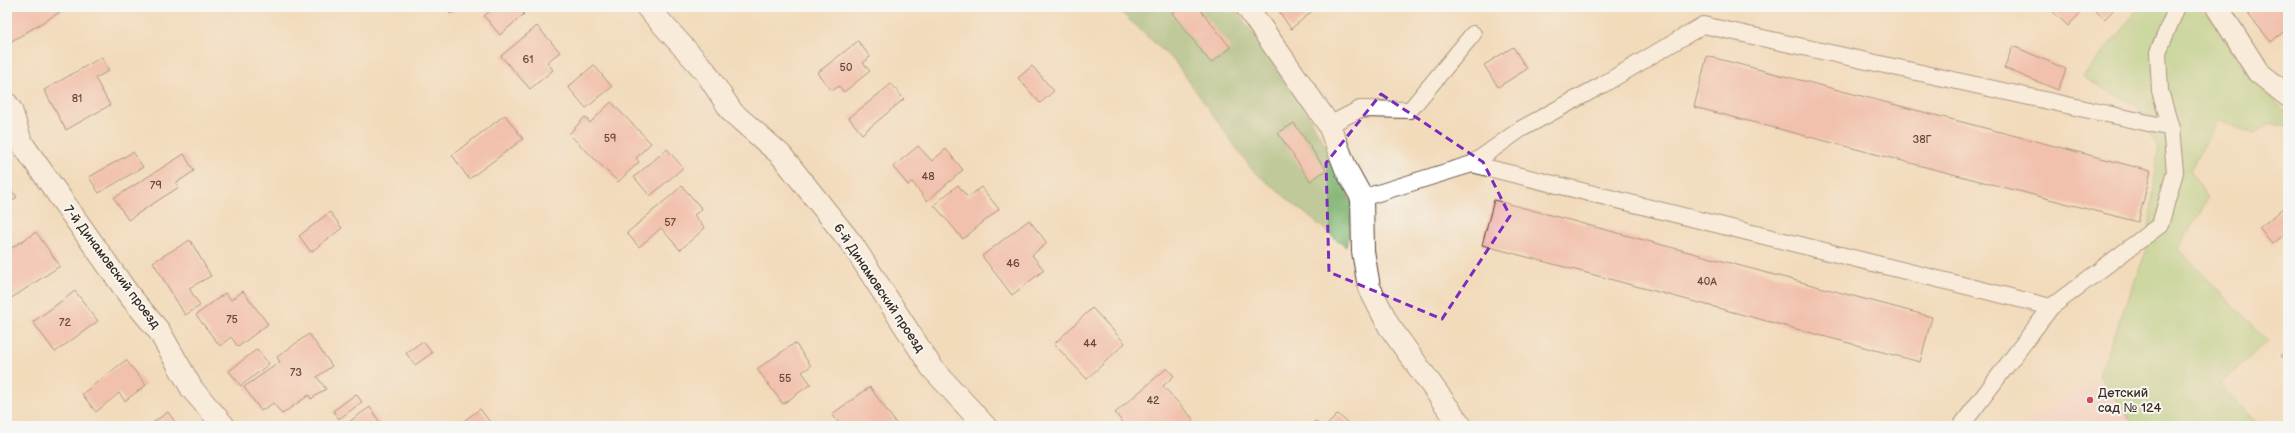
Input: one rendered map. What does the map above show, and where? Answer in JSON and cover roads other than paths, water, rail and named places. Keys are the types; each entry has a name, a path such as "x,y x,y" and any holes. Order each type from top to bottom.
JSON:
{"street":[{"name":"6-й Динамовский проезд","path":"647,7 705,71 732,112 781,155 852,244 932,368 985,426"},
{"path":"1247,7 1329,125 1346,169 1362,198 1363,251 1369,287 1389,326 1461,426"},
{"path":"2217,7 2258,72 2288,96"},
{"name":"7-й Динамовский проезд","path":"7,104 21,142 129,295 159,330 192,389 224,426"}],"lane":[{"path":"1961,426 2051,307 2160,225 2175,172 2171,128 2160,91 2158,52 2176,7"},
{"path":"1362,198 1472,164 1520,129 1602,85 1703,24 2171,128"},
{"path":"1329,125 1360,109 1410,110 1473,34"},
{"path":"1472,164 2051,307"}],"place":[{"name":"Детский сад № 124","path":"2090,400"}]}
